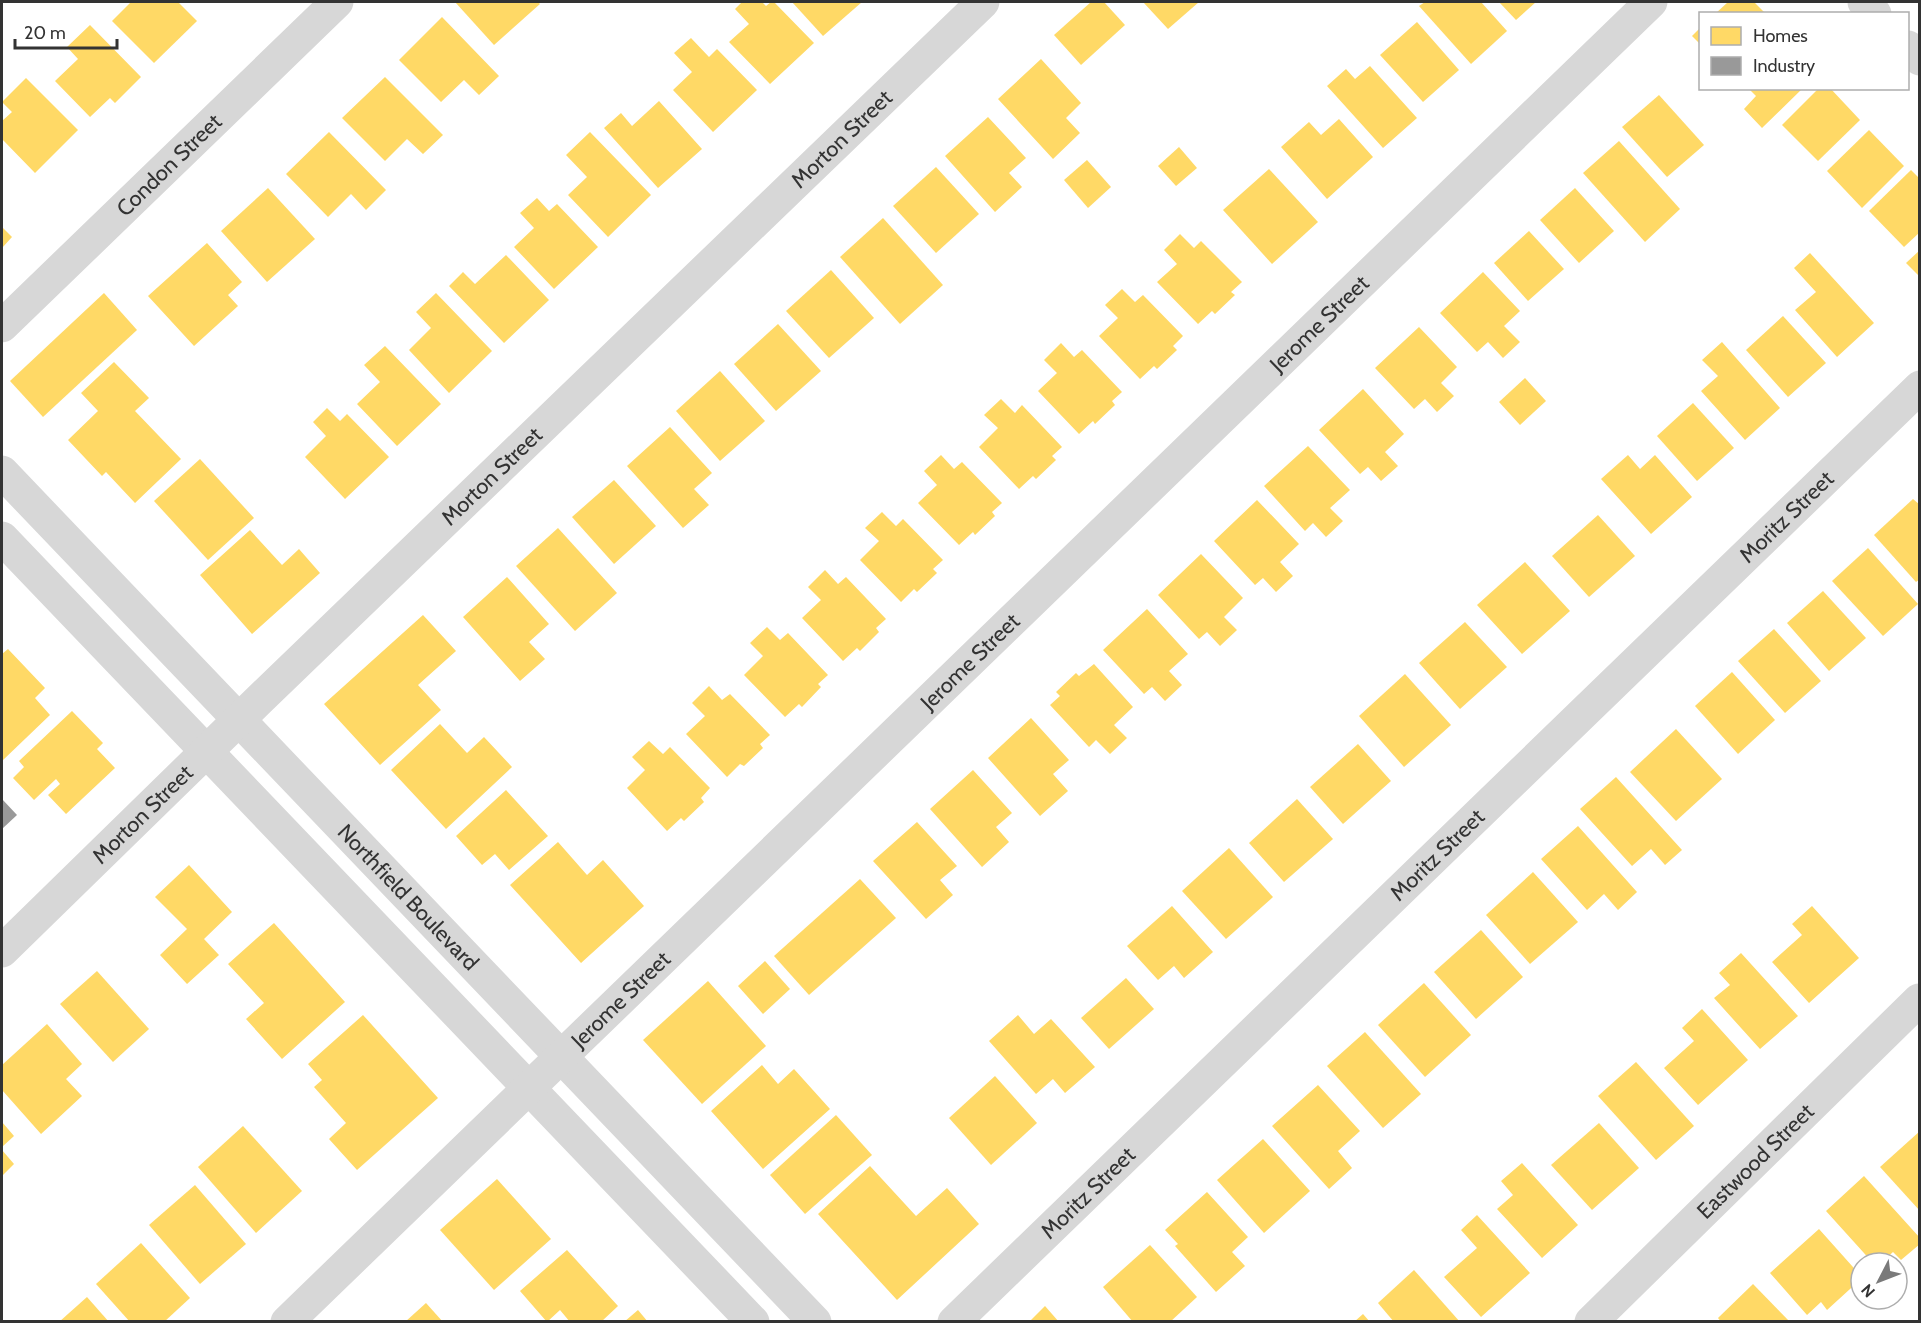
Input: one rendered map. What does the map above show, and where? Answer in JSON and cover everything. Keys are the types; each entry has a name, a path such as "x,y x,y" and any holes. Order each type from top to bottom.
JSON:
{"street":[{"name":"Condon Street","path":"2,326 337,2"},
{"name":"Morton Street","path":"2,951 239,719 983,2"},
{"name":"Jerome Street","path":"287,1322 1651,2"},
{"path":"1909,48 1920,59"},
{"name":"Moritz Street","path":"954,1322 1920,387"},
{"name":"Northfield Boulevard","path":"2,472 815,1322"},
{"name":"Northfield Boulevard","path":"2,538 753,1322"},
{"name":"Eastwood Street","path":"1591,1322 1919,1000"}],"building: Homes":[{"path":"131,2 178,2 197,21 154,63 112,21"},
{"path":"455,2 538,2 540,4 494,45"},
{"path":"742,2 762,2 766,6 774,2 814,43 770,84 729,42 749,24 735,9"},
{"path":"792,2 862,2 823,36"},
{"path":"1091,2 1104,2 1125,25 1081,65 1054,35"},
{"path":"1143,2 1199,2 1168,29"},
{"path":"1425,2 1481,2 1507,31 1471,64 1419,6"},
{"path":"1499,2 1536,2 1516,20"},
{"path":"1728,2 1754,2 1764,12 1717,12"},
{"path":"442,17 499,76 479,95 464,80 441,102 399,60"},
{"path":"1417,22 1459,70 1423,102 1380,55"},
{"path":"90,25 141,77 115,103 110,98 90,117 55,81 78,59 67,47"},
{"path":"1699,29 1699,43 1692,36"},
{"path":"691,38 709,57 717,49 757,90 713,132 673,90 692,72 674,53"},
{"path":"1041,59 1081,103 1066,118 1080,133 1053,159 998,99"},
{"path":"1370,66 1417,118 1383,148 1327,86 1346,69 1355,79"},
{"path":"385,77 443,135 423,154 407,139 385,161 342,118"},
{"path":"26,78 78,130 35,173 2,139 2,121 12,112 2,102"},
{"path":"1750,90 1801,90 1762,128 1744,109 1756,96"},
{"path":"1817,90 1832,90 1860,120 1818,161 1782,125"},
{"path":"1659,95 1704,145 1667,177 1622,127"},
{"path":"659,101 702,149 658,188 604,128 621,113 632,126"},
{"path":"988,117 1026,158 1009,173 1022,187 995,212 945,156"},
{"path":"1339,119 1373,157 1327,199 1281,147 1309,122 1321,135"},
{"path":"1869,130 1904,166 1862,208 1827,171"},
{"path":"329,132 386,190 366,210 351,194 328,217 286,174"},
{"path":"590,132 651,195 608,237 568,195 587,177 566,155"},
{"path":"1619,141 1680,209 1645,242 1583,173"},
{"path":"1179,147 1197,168 1176,186 1158,166"},
{"path":"1087,160 1111,187 1088,208 1064,180"},
{"path":"936,167 979,214 936,253 893,206"},
{"path":"1269,169 1318,222 1272,264 1223,210"},
{"path":"1911,170 1920,179 1920,232 1904,247 1869,211"},
{"path":"268,188 315,239 267,282 221,231"},
{"path":"1575,188 1614,231 1579,263 1540,220"},
{"path":"537,198 549,211 557,204 598,247 554,289 514,247 534,228 520,213"},
{"path":"883,218 943,285 900,324 840,257"},
{"path":"2,227 12,237 2,248"},
{"path":"1529,231 1564,269 1528,301 1494,263"},
{"path":"1180,234 1194,248 1201,241 1242,282 1231,292 1235,295 1215,314 1212,311 1198,324 1157,282 1177,264 1164,250"},
{"path":"207,243 242,282 228,295 238,306 194,346 148,296"},
{"path":"1920,250 1920,277 1906,263"},
{"path":"1810,253 1874,323 1837,357 1795,310 1816,292 1794,268"},
{"path":"506,255 549,300 504,343 449,286 463,272 475,284"},
{"path":"831,270 874,318 829,358 786,311"},
{"path":"1483,272 1520,311 1504,326 1520,342 1503,358 1488,342 1477,352 1440,313"},
{"path":"1122,289 1135,302 1143,295 1183,336 1173,346 1177,350 1157,369 1154,366 1140,379 1099,336 1118,318 1105,305"},
{"path":"104,293 137,330 43,417 10,381"},
{"path":"436,293 492,351 449,393 409,350 431,328 416,312"},
{"path":"1783,316 1826,363 1788,397 1746,350"},
{"path":"778,324 821,371 776,411 734,364"},
{"path":"1419,327 1457,367 1441,383 1454,396 1437,412 1425,399 1414,409 1375,368"},
{"path":"1722,342 1780,408 1745,440 1701,391 1718,376 1702,360"},
{"path":"1061,343 1074,357 1082,350 1122,392 1112,401 1115,405 1095,424 1093,421 1079,434 1038,391 1057,373 1044,360"},
{"path":"385,346 441,404 397,446 357,404 380,382 364,365"},
{"path":"114,362 149,398 135,411 181,459 135,503 106,472 102,476 68,440 98,411 81,393"},
{"path":"720,371 765,421 720,461 676,411"},
{"path":"1525,378 1546,401 1520,425 1499,402"},
{"path":"1363,389 1404,434 1385,452 1398,466 1381,481 1368,467 1360,474 1319,430"},
{"path":"1001,399 1015,413 1022,405 1062,447 1052,456 1056,460 1036,479 1033,476 1019,489 979,447 998,428 984,415"},
{"path":"1693,403 1734,448 1697,481 1657,436"},
{"path":"327,408 340,421 347,414 389,457 345,499 305,457 326,436 313,422"},
{"path":"670,427 712,473 694,489 709,505 683,528 627,466"},
{"path":"1308,446 1350,490 1330,508 1343,521 1326,537 1313,523 1305,531 1264,486"},
{"path":"941,455 954,469 962,462 1002,503 992,512 995,516 975,535 973,532 959,545 918,503 937,485 924,471"},
{"path":"1628,455 1640,469 1655,455 1692,497 1651,534 1601,479"},
{"path":"200,459 254,518 208,560 154,501"},
{"path":"614,480 656,526 614,564 572,517"},
{"path":"1913,499 1920,505 1920,579 1916,582 1874,535"},
{"path":"1257,500 1299,544 1280,562 1293,576 1276,592 1263,578 1255,585 1214,541"},
{"path":"882,512 896,526 903,519 943,560 933,569 937,573 917,592 914,589 901,602 860,560 879,541 865,528"},
{"path":"1598,515 1635,556 1589,597 1552,556"},
{"path":"558,528 617,593 575,631 516,566"},
{"path":"250,530 282,565 299,549 320,573 252,634 200,575"},
{"path":"1868,548 1918,604 1883,636 1832,581"},
{"path":"1201,554 1243,598 1224,617 1237,630 1220,646 1207,632 1199,639 1158,595"},
{"path":"1525,562 1570,611 1522,654 1477,605"},
{"path":"825,570 838,584 846,577 886,619 876,628 879,632 860,651 857,648 843,661 802,618 821,600 808,587"},
{"path":"507,577 549,624 529,642 545,659 520,681 463,617"},
{"path":"1823,591 1866,638 1829,671 1787,623"},
{"path":"1147,609 1188,654 1169,671 1182,685 1165,701 1152,687 1144,694 1103,650"},
{"path":"423,615 456,651 418,685 441,710 380,765 324,704"},
{"path":"1465,622 1507,667 1460,709 1419,663"},
{"path":"767,627 780,640 788,633 828,675 818,684 821,687 802,707 799,704 785,717 744,675 763,656 750,643"},
{"path":"1774,629 1821,681 1785,713 1738,661"},
{"path":"8,649 45,688 35,698 50,715 2,761 2,654"},
{"path":"1094,664 1133,707 1114,725 1127,738 1110,754 1096,740 1089,747 1050,705 1060,696 1056,692 1076,673 1079,676"},
{"path":"1732,672 1775,720 1738,754 1695,706"},
{"path":"1405,674 1451,725 1404,767 1359,716"},
{"path":"709,686 722,700 730,694 770,735 760,744 763,748 744,766 740,764 727,777 686,734 705,716 692,703"},
{"path":"72,711 103,743 97,749 115,768 66,814 48,795 60,784 56,779 34,800 13,778 24,767 19,761"},
{"path":"1031,718 1069,760 1053,774 1068,791 1040,816 988,758"},
{"path":"440,724 467,753 484,737 512,767 446,829 391,770"},
{"path":"1676,729 1722,779 1676,821 1630,772"},
{"path":"649,741 663,754 670,747 710,788 701,798 704,802 684,821 681,818 667,831 627,788 645,770 632,757"},
{"path":"1358,744 1391,781 1343,824 1310,787"},
{"path":"973,770 1012,813 996,827 1009,842 982,867 930,809"},
{"path":"1616,777 1682,850 1665,865 1651,849 1632,866 1580,809"},
{"path":"506,790 548,836 509,870 495,854 482,865 456,836"},
{"path":"1297,799 1333,839 1284,882 1249,843"},
{"path":"917,822 957,866 940,880 953,895 926,919 873,861"},
{"path":"1578,826 1637,892 1618,910 1604,894 1587,910 1541,859"},
{"path":"558,842 587,875 603,860 644,906 581,963 510,885"},
{"path":"1229,848 1273,897 1226,939 1182,891"},
{"path":"189,865 232,912 204,939 219,955 187,984 160,955 187,929 155,897"},
{"path":"1533,872 1578,922 1530,964 1486,915"},
{"path":"860,879 896,918 809,995 774,956"},
{"path":"1172,906 1213,952 1184,978 1174,966 1158,980 1127,946"},
{"path":"1812,906 1859,958 1809,1003 1772,962 1802,935 1792,924"},
{"path":"274,923 345,1002 282,1059 246,1019 264,1003 228,964"},
{"path":"1481,930 1523,977 1476,1019 1434,972"},
{"path":"1741,953 1798,1016 1760,1049 1714,998 1730,985 1719,973"},
{"path":"765,961 790,989 763,1014 738,986"},
{"path":"97,971 149,1029 113,1062 60,1004"},
{"path":"1126,978 1154,1009 1109,1049 1081,1018"},
{"path":"708,981 766,1046 702,1104 643,1040"},
{"path":"1424,983 1471,1035 1425,1077 1378,1025"},
{"path":"1702,1009 1748,1060 1698,1105 1664,1068 1694,1041 1682,1028"},
{"path":"363,1015 438,1098 357,1170 329,1139 346,1123 314,1087 322,1080 308,1064"},
{"path":"1018,1015 1034,1034 1051,1019 1095,1067 1065,1093 1053,1079 1036,1094 989,1041"},
{"path":"47,1024 82,1064 66,1079 82,1096 41,1134 2,1090 2,1065"},
{"path":"1365,1032 1421,1094 1383,1128 1327,1066"},
{"path":"1636,1062 1694,1126 1656,1160 1598,1096"},
{"path":"762,1065 778,1084 794,1069 830,1109 763,1169 711,1111"},
{"path":"995,1076 1037,1123 991,1165 949,1118"},
{"path":"1318,1085 1360,1131 1338,1151 1352,1168 1329,1189 1272,1126"},
{"path":"836,1115 872,1155 805,1214 770,1175"},
{"path":"2,1122 14,1136 2,1147"},
{"path":"1599,1123 1639,1168 1592,1210 1551,1165"},
{"path":"243,1126 302,1191 256,1233 198,1167"},
{"path":"1920,1131 1920,1211 1880,1167"},
{"path":"1263,1139 1310,1191 1264,1233 1217,1180"},
{"path":"2,1150 14,1164 2,1176"},
{"path":"1522,1163 1578,1225 1542,1258 1497,1209 1513,1195 1501,1181"},
{"path":"870,1166 916,1216 947,1188 979,1224 897,1300 818,1214"},
{"path":"1864,1176 1920,1238 1920,1244 1909,1253 1909,1251 1862,1251 1826,1211"},
{"path":"497,1179 551,1239 494,1290 440,1230"},
{"path":"195,1185 246,1244 200,1284 149,1225"},
{"path":"1207,1192 1248,1237 1232,1252 1245,1266 1216,1292 1175,1246 1178,1244 1165,1230"},
{"path":"1477,1215 1530,1273 1481,1317 1444,1277 1477,1248 1461,1230"},
{"path":"1819,1229 1849,1263 1849,1290 1827,1310 1821,1302 1807,1315 1770,1273"},
{"path":"141,1243 190,1298 164,1322 130,1322 96,1284"},
{"path":"1150,1245 1197,1297 1170,1322 1133,1322 1103,1287"},
{"path":"567,1250 618,1306 601,1322 570,1322 560,1310 547,1322 520,1291"},
{"path":"1414,1270 1460,1322 1394,1322 1378,1303"},
{"path":"1753,1284 1790,1322 1721,1322 1718,1318"},
{"path":"87,1297 109,1322 59,1322"},
{"path":"426,1303 443,1322 405,1322"},
{"path":"1045,1306 1059,1322 1029,1322"},
{"path":"638,1310 648,1322 624,1322"},
{"path":"1363,1314 1370,1322 1354,1322"}],"building: Industry":[{"path":"2,799 17,815 2,829"}]}
